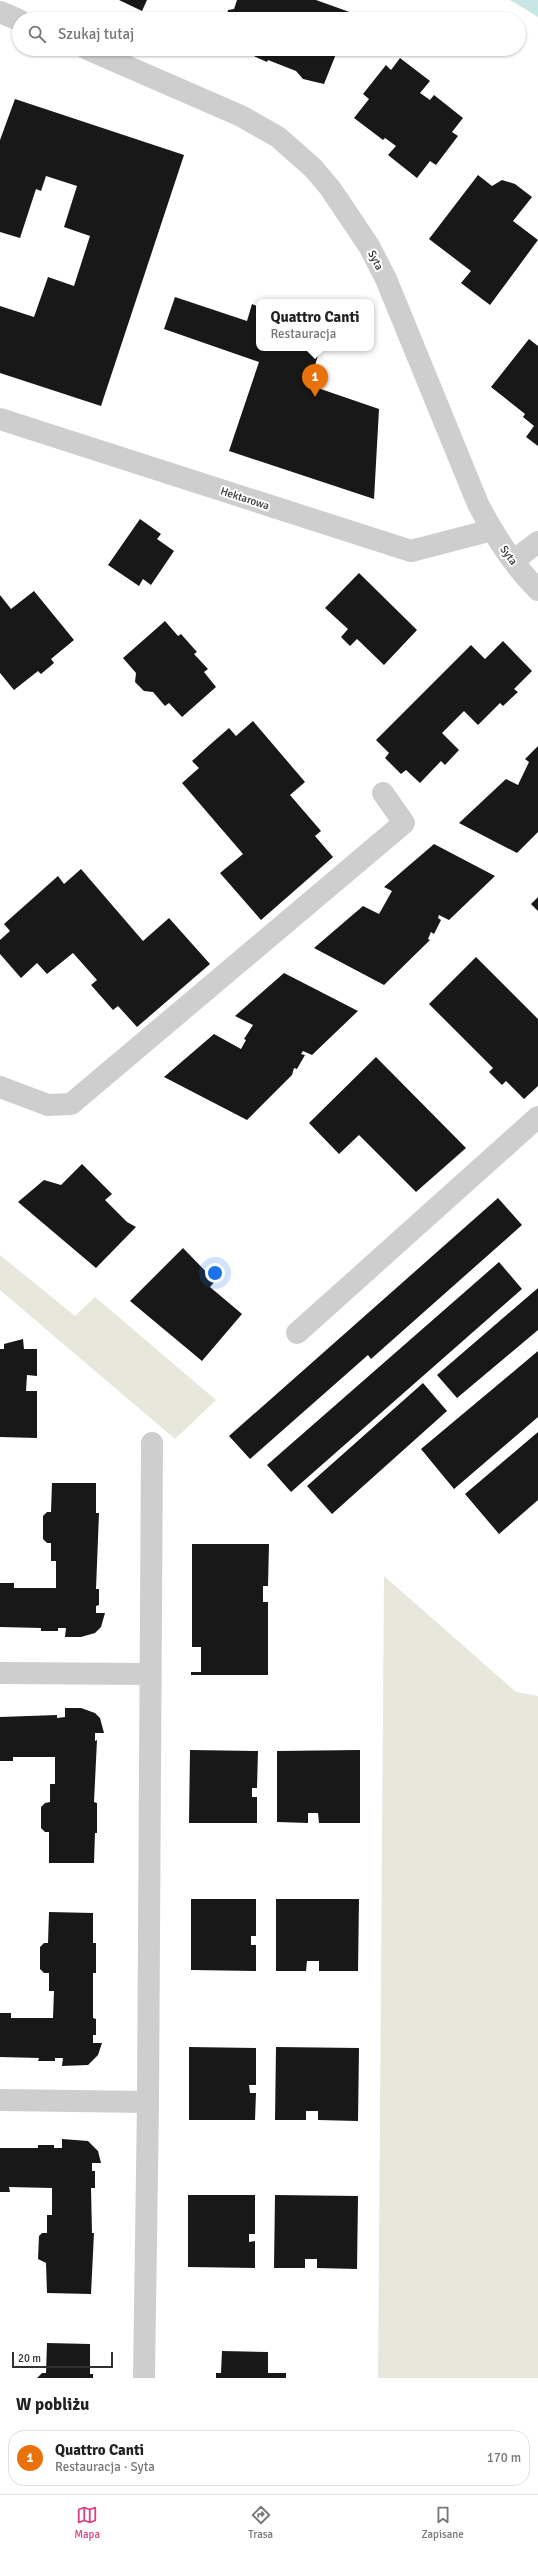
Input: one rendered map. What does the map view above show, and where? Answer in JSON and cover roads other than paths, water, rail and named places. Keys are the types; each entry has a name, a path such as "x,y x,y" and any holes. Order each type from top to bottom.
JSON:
{"street":[{"path":"0,12 12,17"},
{"name":"Syta","path":"103,56 259,126 292,149 330,188 366,240 386,279 466,477 492,530 513,561 538,590"},
{"name":"Hektarowa","path":"0,419 411,551 492,530"},
{"path":"513,561 538,542"},
{"path":"0,1087 48,1105 71,1104 404,823 383,794"},
{"path":"297,1333 538,1117"},
{"path":"144,2378 148,2102 152,1443"},
{"path":"0,1673 150,1674"},
{"path":"0,2100 148,2102"}],"water":[{"path":"510,0 538,0 538,17"}],"place":[{"name":"Quattro Canti","path":"315,397"}]}
